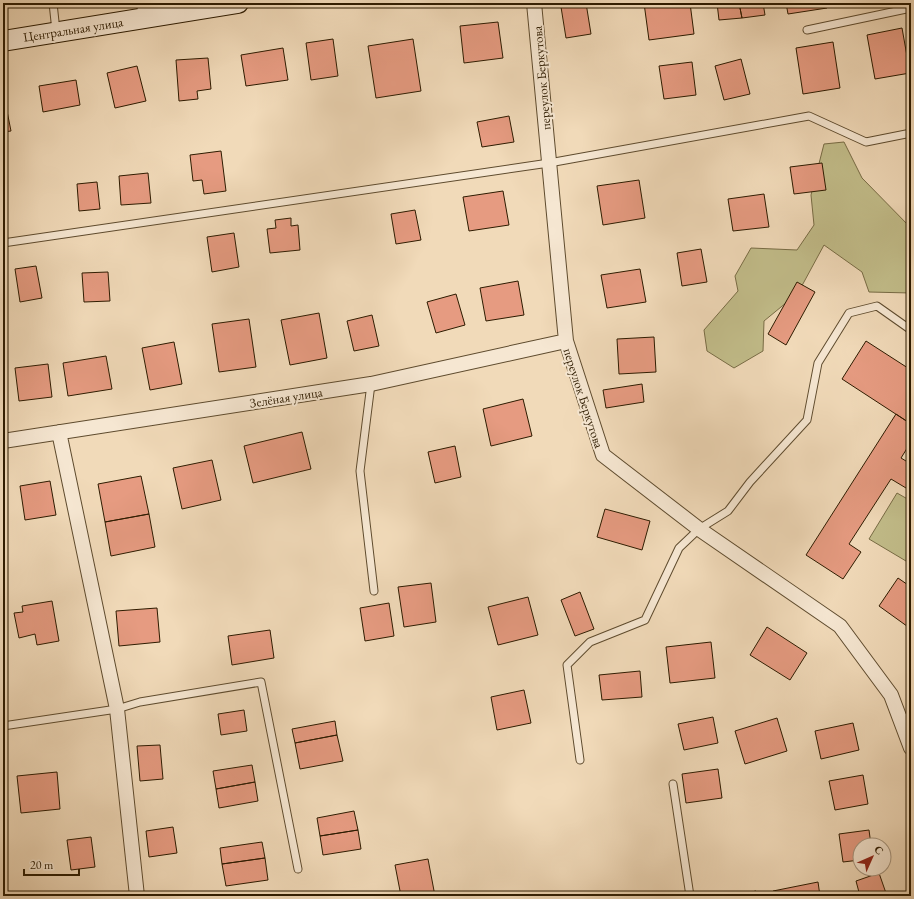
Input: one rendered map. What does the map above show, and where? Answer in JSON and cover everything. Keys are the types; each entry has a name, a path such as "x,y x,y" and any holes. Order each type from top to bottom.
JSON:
{"street":[{"name":"Центральная улица","path":"3,40 56,31 145,10 238,3"},
{"name":"переулок Беркутова","path":"534,3 566,341 603,454 699,529 840,626 891,695 906,718 911,748"},
{"name":"Зелёная улица","path":"3,440 371,384 566,341"},
{"path":"59,432 117,709 137,896"}],"lane":[{"path":"53,3 56,31"},
{"path":"807,30 911,8"},
{"path":"3,243 549,163 809,116 866,142 911,133"},
{"path":"580,760 568,665 590,642 645,620 679,548 699,529 728,511 750,482 808,420 818,363 849,313 877,306 911,330"},
{"path":"371,384 360,471 374,591"},
{"path":"3,726 117,709 140,702 262,682 298,869"},
{"path":"673,784 690,896"}],"shaded area":[{"path":"844,142 862,178 911,228 911,293 869,292 862,272 824,245 798,293 764,321 763,351 734,368 707,351 704,330 738,291 735,276 751,248 797,250 814,225 811,195 824,144"},
{"path":"897,493 911,501 911,564 869,539"}],"building":[{"path":"586,3 591,34 566,38 561,7"},
{"path":"644,3 690,3 694,34 649,40"},
{"path":"717,3 739,3 742,18 719,20"},
{"path":"739,3 763,3 765,15 742,18"},
{"path":"786,3 827,3 827,8 788,14"},
{"path":"498,22 503,58 464,63 460,26"},
{"path":"902,28 910,73 875,79 867,35"},
{"path":"333,39 338,76 311,80 306,43"},
{"path":"413,39 421,91 376,98 368,46"},
{"path":"833,42 840,88 803,94 796,48"},
{"path":"283,48 288,80 246,86 241,55"},
{"path":"208,58 211,89 197,91 198,99 179,101 176,60"},
{"path":"741,59 750,94 724,100 715,66"},
{"path":"692,62 696,95 664,99 659,66"},
{"path":"137,66 146,101 115,108 107,73"},
{"path":"76,80 80,105 43,112 39,86"},
{"path":"3,91 11,131 3,132"},
{"path":"509,116 514,142 482,147 477,122"},
{"path":"221,151 226,191 204,194 202,180 193,181 190,155"},
{"path":"822,163 826,190 794,194 790,167"},
{"path":"148,173 151,203 121,205 119,176"},
{"path":"639,180 645,218 603,225 597,186"},
{"path":"97,182 100,209 79,211 77,184"},
{"path":"503,191 509,225 469,231 463,197"},
{"path":"764,194 769,227 733,231 728,199"},
{"path":"415,210 421,240 396,244 391,214"},
{"path":"291,218 291,226 298,225 300,250 270,253 267,229 276,228 275,220"},
{"path":"234,233 239,267 212,272 207,237"},
{"path":"701,249 707,282 682,286 677,253"},
{"path":"36,266 42,298 20,302 15,269"},
{"path":"640,269 646,302 607,308 601,275"},
{"path":"108,272 110,301 84,302 82,273"},
{"path":"518,281 524,315 486,321 480,288"},
{"path":"797,282 815,292 786,345 768,334"},
{"path":"3,286 6,302 3,303"},
{"path":"456,294 465,325 436,333 427,302"},
{"path":"319,313 327,358 290,365 281,320"},
{"path":"372,315 379,346 354,351 347,321"},
{"path":"249,319 256,367 219,372 212,324"},
{"path":"654,337 656,372 619,374 617,339"},
{"path":"866,341 911,370 911,424 842,379"},
{"path":"174,342 182,384 150,390 142,348"},
{"path":"106,356 112,389 68,396 63,363"},
{"path":"48,364 52,397 19,401 15,368"},
{"path":"642,384 644,402 606,408 603,390"},
{"path":"523,399 532,436 491,446 483,409"},
{"path":"896,414 911,424 911,442 901,458 911,464 911,491 891,479 849,544 861,552 843,579 806,555"},
{"path":"302,432 311,469 253,483 244,446"},
{"path":"455,446 461,477 435,483 428,452"},
{"path":"212,460 221,500 182,509 173,468"},
{"path":"141,476 149,514 105,522 98,484"},
{"path":"50,481 56,515 25,520 20,486"},
{"path":"605,509 650,521 642,550 597,537"},
{"path":"149,514 155,547 111,556 105,522"},
{"path":"898,578 911,587 911,629 879,606"},
{"path":"431,583 436,622 404,627 398,587"},
{"path":"580,592 594,629 575,636 561,600"},
{"path":"528,597 538,635 498,645 488,607"},
{"path":"52,601 59,641 37,645 35,634 19,638 14,613 23,612 22,606"},
{"path":"389,603 394,636 365,641 360,608"},
{"path":"157,608 160,642 119,646 116,611"},
{"path":"767,627 807,653 790,680 750,655"},
{"path":"270,630 274,658 232,665 228,636"},
{"path":"711,642 715,678 670,683 666,647"},
{"path":"640,671 642,697 602,700 599,675"},
{"path":"524,690 531,723 497,730 491,697"},
{"path":"244,710 247,731 221,735 218,714"},
{"path":"713,717 718,743 684,750 678,724"},
{"path":"777,718 787,751 745,764 735,731"},
{"path":"335,721 337,735 295,743 292,729"},
{"path":"853,723 859,750 821,759 815,731"},
{"path":"337,735 343,761 300,769 295,743"},
{"path":"160,745 163,779 140,781 137,746"},
{"path":"252,765 255,782 216,789 213,771"},
{"path":"718,769 722,798 686,803 682,774"},
{"path":"57,772 60,809 21,813 17,776"},
{"path":"863,775 868,804 835,810 829,781"},
{"path":"255,782 258,801 219,808 216,789"},
{"path":"354,811 358,830 320,836 317,818"},
{"path":"173,827 177,853 149,857 146,831"},
{"path":"358,830 361,849 323,855 320,836"},
{"path":"869,830 870,837 852,837 852,861 843,862 839,834"},
{"path":"91,837 95,867 71,870 67,840"},
{"path":"262,842 265,858 222,864 220,848"},
{"path":"265,858 268,880 226,886 222,864"},
{"path":"428,859 435,896 401,896 395,865"},
{"path":"3,867 7,887 3,888"},
{"path":"868,877 880,877 887,896 860,896 856,881"},
{"path":"818,882 820,896 774,896 773,891"},
{"path":"756,891 757,896 731,896"}]}
